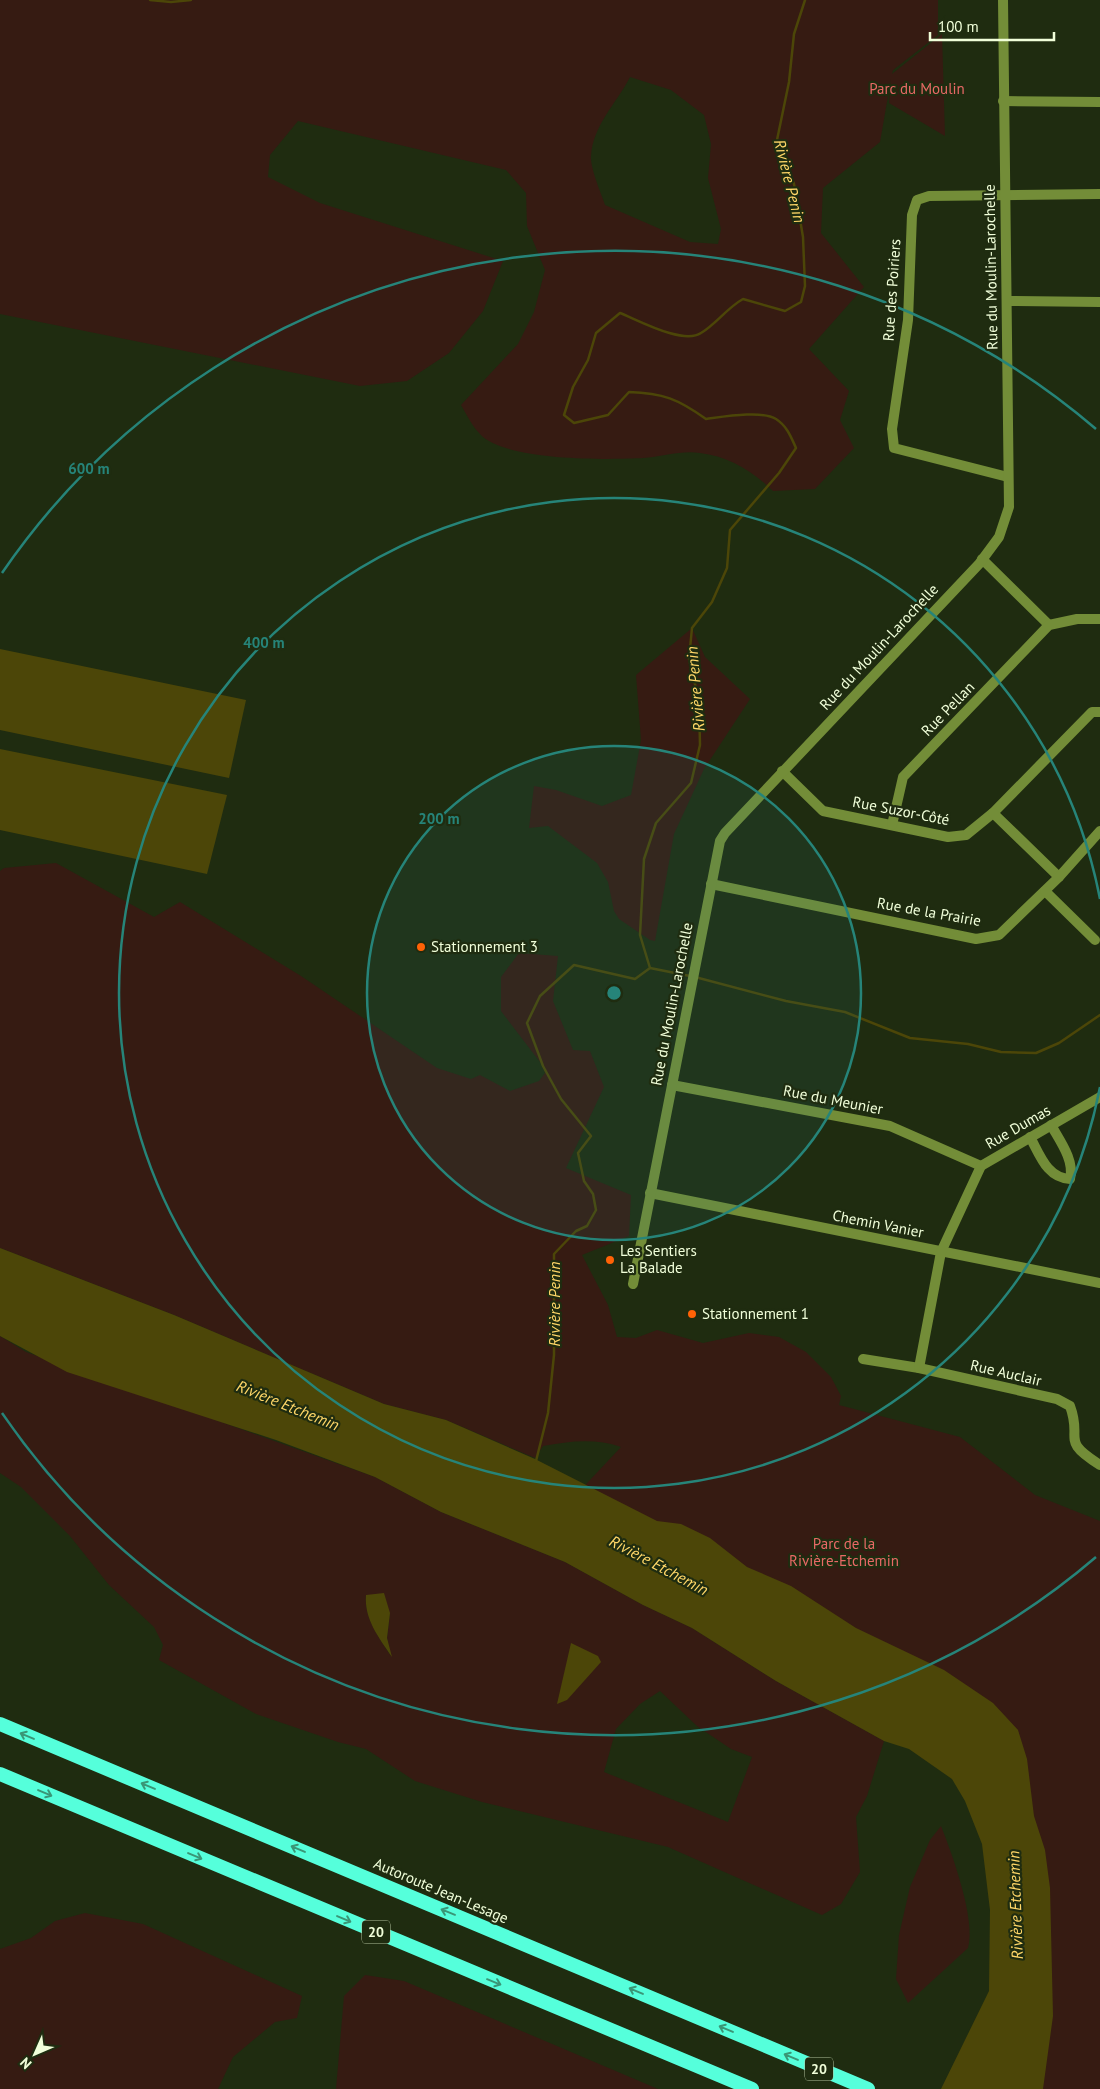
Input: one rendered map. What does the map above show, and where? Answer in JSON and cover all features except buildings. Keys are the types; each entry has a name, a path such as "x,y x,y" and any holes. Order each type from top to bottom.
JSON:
{"highway":[{"name":"Autoroute Jean-Lesage","path":"0,1724 868,2089"},
{"name":"20","path":"0,1774 752,2089"}],"street":[{"name":"Rue du Moulin-Larochelle","path":"632,1284 720,841 725,832 982,559 999,537 1010,508 1008,477 1003,0"},
{"path":"1003,101 1100,102"},
{"name":"Rue des Poiriers","path":"1008,477 894,448 892,429 908,320 912,215 917,200 929,196 1100,194"},
{"path":"1007,301 1100,302"},
{"path":"982,559 1049,625 1077,619 1100,619"},
{"name":"Rue Pellan","path":"892,825 903,777 1049,625"},
{"name":"Rue Suzor-Côté","path":"782,771 823,811 948,837 966,834 993,813 1092,712 1100,712"},
{"path":"993,813 1059,877"},
{"name":"Rue de la Prairie","path":"711,884 976,939 999,935 1059,877 1100,831"},
{"path":"1045,890 1095,940"},
{"name":"Rue du Meunier","path":"672,1085 890,1126 981,1166"},
{"name":"Rue Dumas","path":"919,1368 941,1252 981,1166 1100,1097"},
{"path":"1030,1137 1049,1172 1060,1179 1070,1180 1071,1173 1068,1156 1051,1125"},
{"name":"Chemin Vanier","path":"650,1193 1100,1283"},
{"name":"Rue Auclair","path":"863,1358 919,1368 1064,1403 1070,1406 1074,1417 1073,1440 1081,1453 1100,1465"}],"green space":[{"name":"Parc du Moulin","path":"0,0 938,0 938,35 893,70 892,74 942,34 945,136 889,103 891,79 880,142 823,188 821,233 864,287 809,349 849,391 840,420 854,448 815,489 773,491 758,477 730,461 693,452 643,458 557,457 533,454 492,443 477,431 461,405 518,344 534,312 545,270 527,226 526,193 506,170 298,121 270,155 268,177 320,203 503,261 483,311 449,353 407,381 360,386 0,314","holes":["630,77 671,90 704,115 711,144 708,178 721,229 718,244 690,242 605,205 594,174 591,156 596,134"]},
{"path":"692,628 705,657 750,699 704,769 674,834 655,941 650,940 619,919 614,911 608,882 597,863 548,826 529,828 534,786 556,790 602,806 631,795 641,740 636,675"},
{"name":"Parc de la Rivière-Etchemin","path":"56,863 154,917 180,902 301,976 437,1068 471,1079 480,1075 510,1091 539,1081 545,1073 543,1066 501,1011 501,977 519,953 558,956 553,1001 573,1050 590,1051 604,1087 566,1168 631,1195 629,1236 582,1255 608,1305 617,1337 636,1338 657,1330 703,1343 749,1333 779,1337 806,1352 831,1377 841,1396 839,1405 960,1437 1035,1495 1100,1521 1100,2089 999,2089 1013,1841 935,1717 559,1513 621,1447 592,1441 563,1443 543,1446 535,1458 446,1420 384,1404 174,1315 0,1248 0,871 4,868"},
{"path":"0,1336 26,1352 375,1477 441,1512 565,1562 643,1605 692,1628 776,1681 884,1741 867,1796 856,1817 860,1872 841,1904 822,1915 668,1847 482,1802 415,1781 366,1749 338,1742 256,1714 159,1660 163,1645 154,1627 109,1585 70,1536 21,1487 0,1473","holes":["366,1595 390,1613 387,1638 391,1656 377,1634 367,1612","660,1691 697,1726 731,1749 752,1757 728,1822 604,1772 616,1729 640,1704"]},
{"path":"941,1826 966,1904 970,1936 968,1948 908,2003 896,1979 899,1935 910,1887 930,1840"},
{"path":"85,1913 143,1924 302,1996 297,2018 275,2022 233,2057 218,2089 0,2089 0,1949 31,1938 55,1921"},
{"path":"365,1975 404,1981 658,2089 336,2089 344,1996"}],"water":[{"path":"0,649 246,700 229,778 0,730"},
{"path":"0,749 227,795 207,874 0,830"},
{"name":"Rivière Etchemin","path":"0,1248 174,1315 384,1404 446,1420 535,1459 657,1521 681,1524 710,1538 747,1567 791,1586 856,1628 944,1670 993,1703 1018,1730 1027,1759 1034,1816 1045,1850 1050,1888 1053,2016 1043,2089 941,2089 989,1991 990,1910 982,1844 965,1801 952,1779 909,1749 884,1741 776,1681 692,1628 643,1605 565,1562 441,1512 375,1477 276,1440 67,1372 0,1336"},
{"path":"384,1593 390,1613 387,1638 392,1657 373,1628 366,1604 366,1595"},
{"path":"571,1643 598,1656 601,1662 567,1700 557,1704"}],"waterway":[{"path":"150,0 171,2 191,0"},
{"name":"Rivière Penin","path":"536,1461 548,1413 554,1355 554,1254 576,1231 587,1226 596,1210 593,1194 584,1181 578,1153 591,1136 561,1099 543,1066 527,1023 540,996 574,965 635,979 650,968 640,935 644,859 656,823 691,783 700,745 699,701 689,659 692,628 712,602 727,568 730,530 779,473 796,448 783,425 770,416 742,415 706,419 687,406 670,398 651,394 629,392 608,415 574,423 564,415 573,387 588,360 596,333 620,313 672,334 693,336 701,333 743,299 785,311 801,302 805,286 803,237 794,184 777,140 789,82 794,34 805,0"},
{"path":"650,968 690,976"},
{"path":"695,977 786,1001 845,1012 910,1038 968,1044 1001,1052 1036,1053 1059,1043 1100,1015"}],"place":[{"name":"Stationnement 3","path":"421,947"},
{"name":"Les Sentiers La Balade","path":"610,1260"},
{"name":"Stationnement 1","path":"692,1314"}]}
